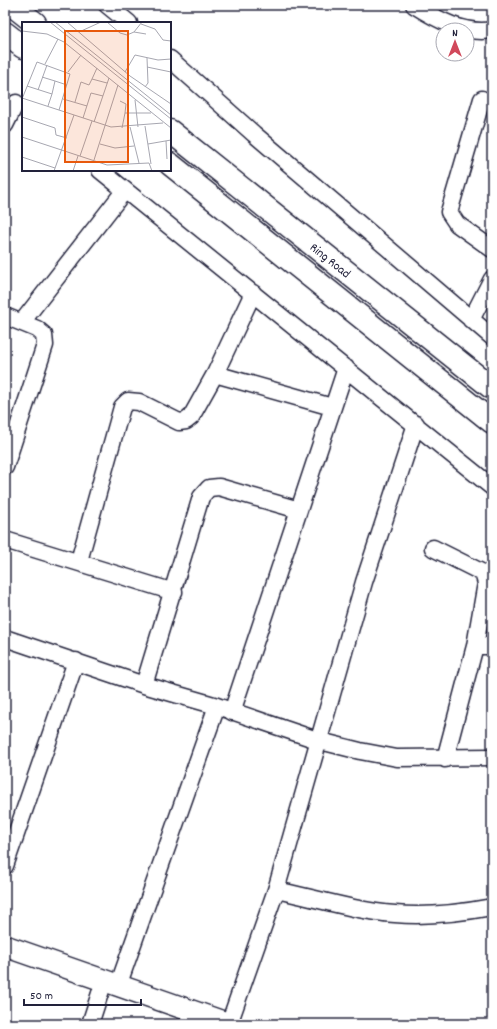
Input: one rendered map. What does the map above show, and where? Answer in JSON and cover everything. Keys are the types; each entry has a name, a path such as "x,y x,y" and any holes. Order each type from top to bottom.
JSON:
{"highway":[{"path":"12,5 34,22"},
{"path":"5,33 22,46"},
{"name":"Ring Road","path":"171,132 492,388"},
{"name":"Ring Road","path":"171,165 492,422"}],"main road":[{"path":"5,946 229,1024"}],"street":[{"path":"414,5 431,16 460,28 492,30"},
{"path":"114,6 128,22"},
{"path":"171,60 254,134 492,337"},
{"path":"482,99 449,212 457,224 492,249"},
{"path":"5,125 15,103"},
{"path":"101,171 492,487"},
{"path":"22,322 125,190"},
{"path":"471,320 492,279"},
{"path":"79,561 122,407 128,401 139,402 179,422 186,421 191,417 215,374 254,293"},
{"path":"5,316 37,329 44,335 45,345 12,421 5,467"},
{"path":"232,712 346,368"},
{"path":"215,374 332,407"},
{"path":"229,1024 276,890 320,741 364,582 416,424"},
{"path":"144,685 174,592 201,497 209,488 219,487 299,510"},
{"path":"5,540 79,561 174,592"},
{"path":"433,548 483,573 486,583 475,646 445,759"},
{"path":"5,638 144,685 216,706 320,741 397,758 445,759 492,757"},
{"path":"475,646 492,646"},
{"path":"5,866 9,841 76,661"},
{"path":"90,1024 111,984 216,706"},
{"path":"276,890 368,910 395,914 454,914 492,907"}]}
